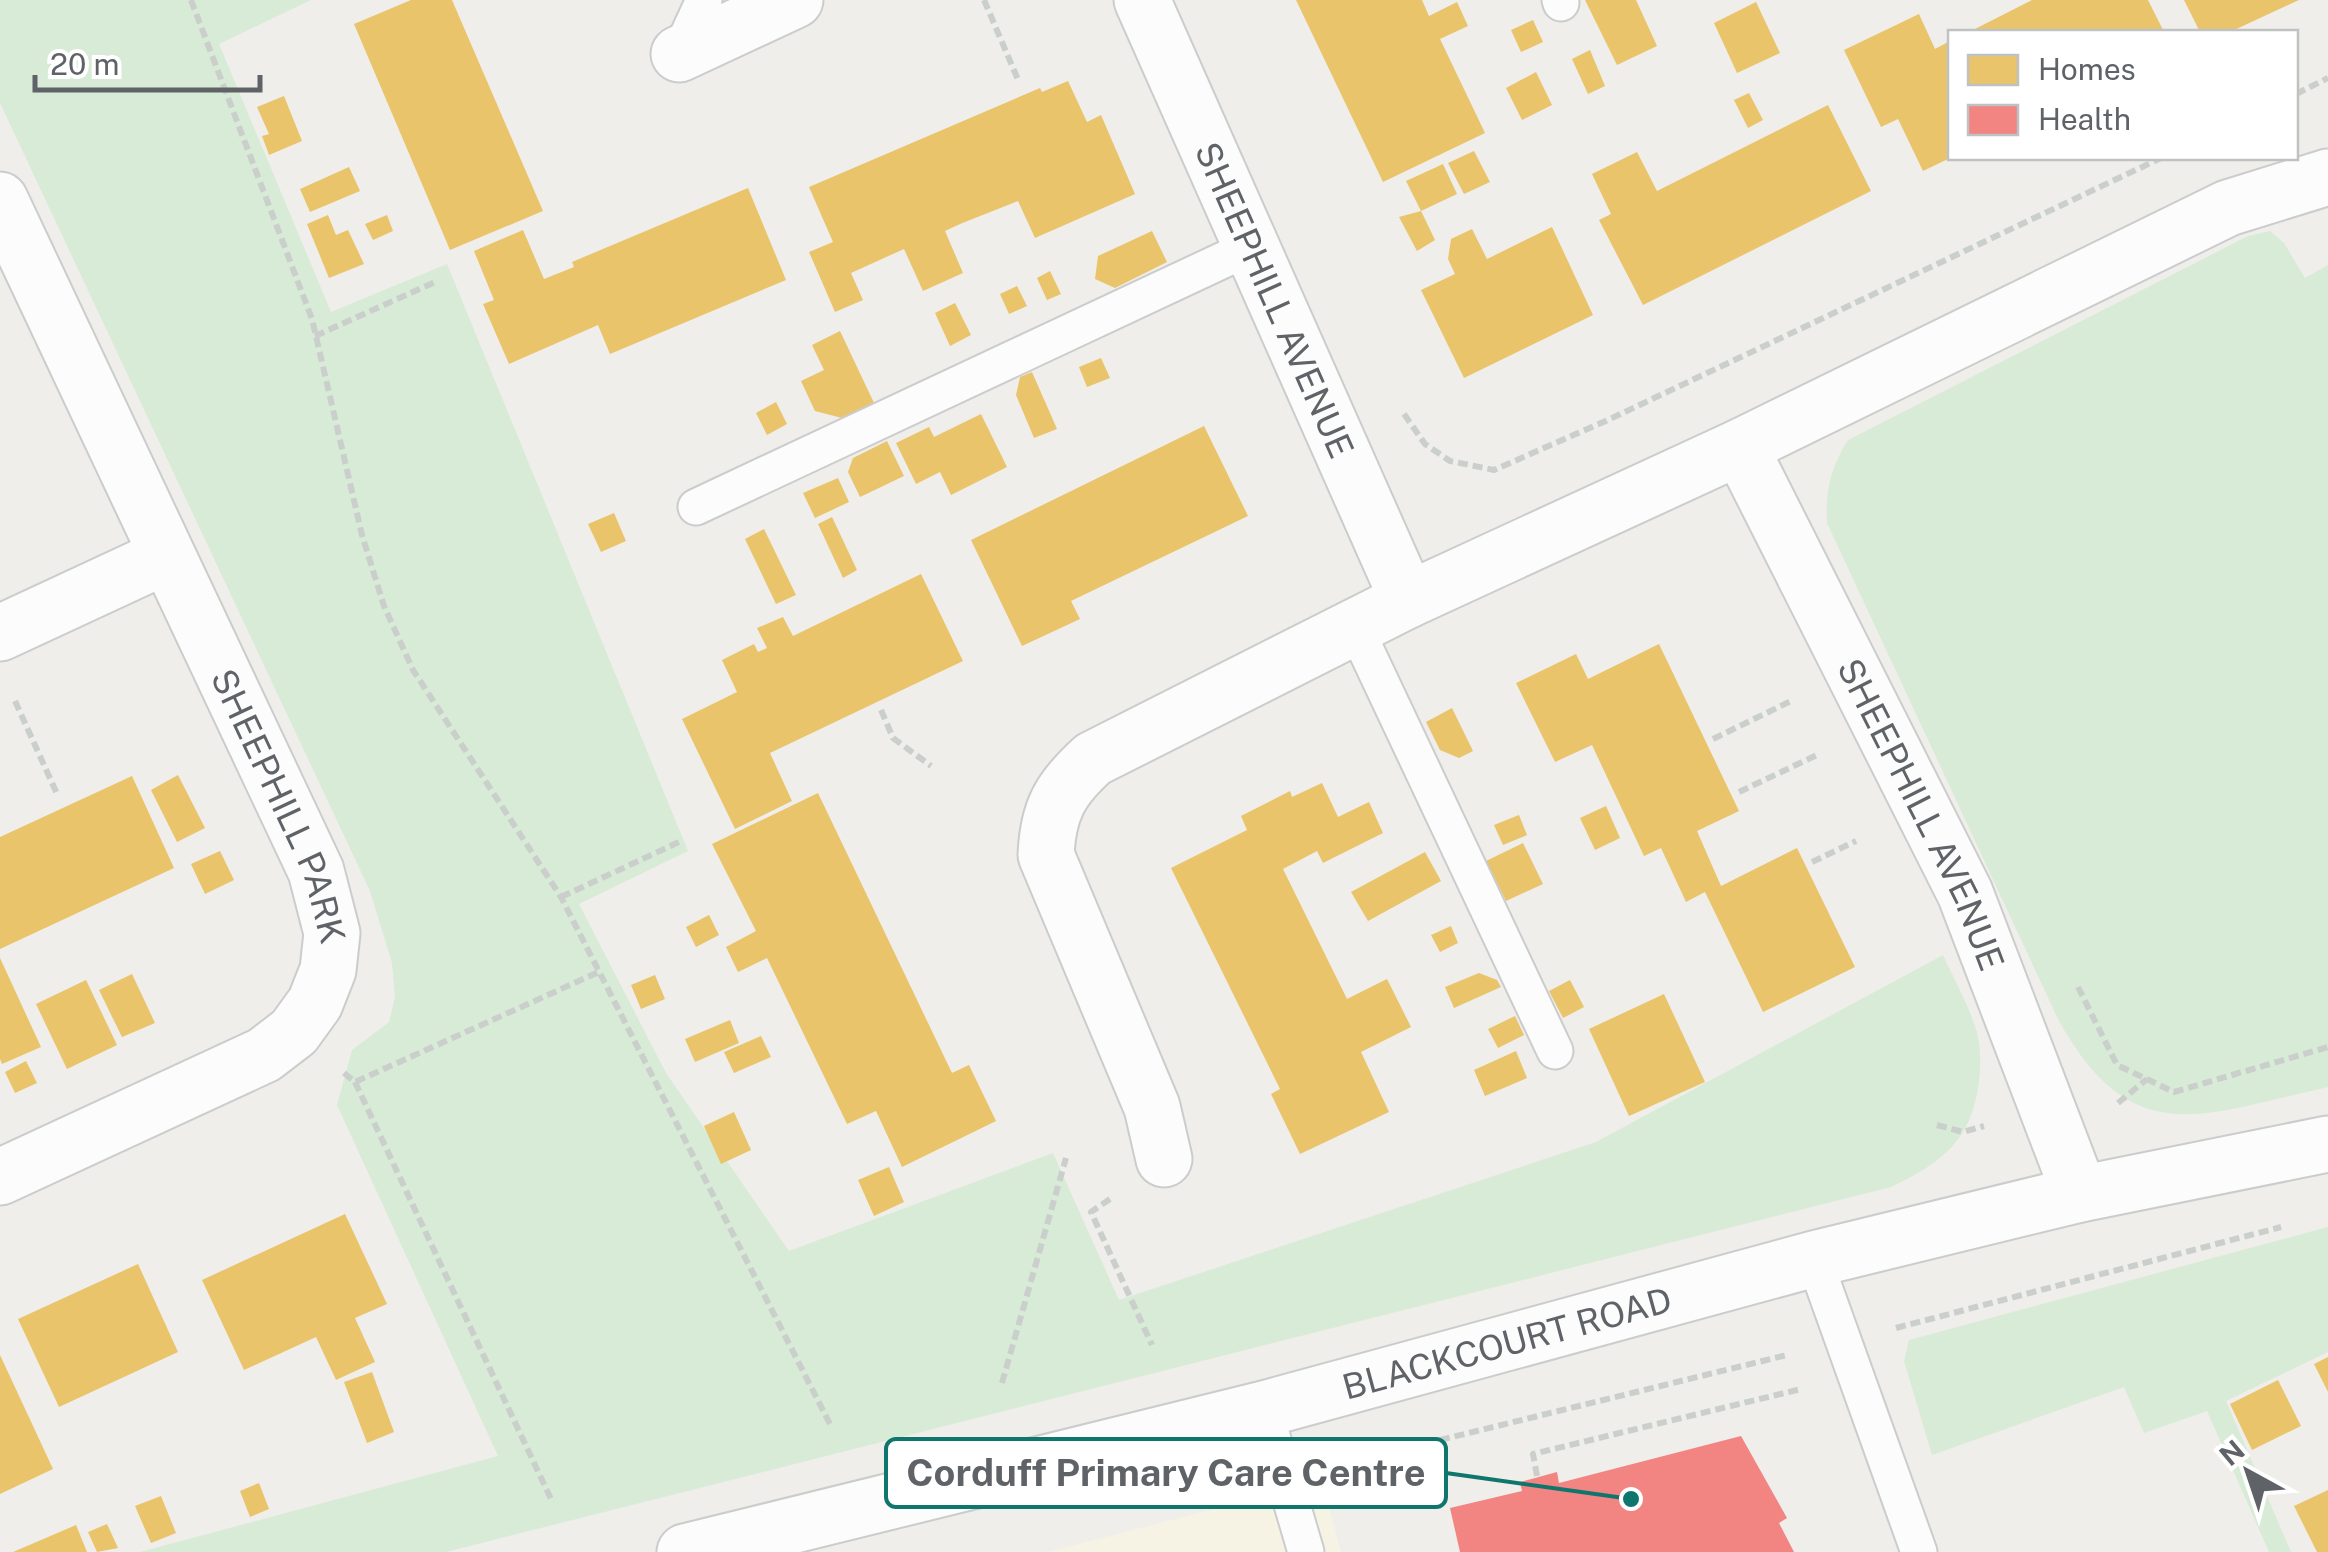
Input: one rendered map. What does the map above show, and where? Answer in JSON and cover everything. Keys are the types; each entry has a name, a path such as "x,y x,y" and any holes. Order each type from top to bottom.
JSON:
{"street":[{"path":"679,54 795,0"},
{"name":"SHEEPHILL AVENUE","path":"1142,0 1408,600"},
{"path":"1164,1159 1152,1107 1046,855 1047,825 1055,799 1092,759 1408,600 1740,447 2228,208 2328,177"},
{"name":"SHEEPHILL PARK","path":"0,200 316,871 332,933 328,970 315,1003 294,1032 264,1056 0,1178"},
{"name":"SHEEPHILL AVENUE","path":"1740,447 1965,893 2080,1194"},
{"path":"0,633 166,556"},
{"name":"BLACKCOURT ROAD","path":"685,1552 1264,1409 1814,1259 2080,1194 2328,1144"}],"lane":[{"path":"679,54 704,0"},
{"path":"696,506 1251,247"},
{"path":"1355,627 1555,1051"},
{"path":"1814,1259 1919,1552"},
{"path":"1264,1409 1306,1552"}],"path":[{"path":"191,0 266,189 315,336 362,535 384,606 443,722 561,897 830,1426"},
{"path":"984,0 1020,82"},
{"path":"2298,93 2328,78"},
{"path":"1398,402 1425,444 1450,461 1494,470 1610,420 2157,160"},
{"path":"315,336 435,282"},
{"path":"14,700 58,796"},
{"path":"1713,739 1791,701"},
{"path":"881,710 892,738 932,766"},
{"path":"1739,792 1816,755"},
{"path":"1812,862 1856,840"},
{"path":"561,897 679,842"},
{"path":"355,1082 601,971"},
{"path":"2070,971 2117,1065 2174,1092 2328,1047"},
{"path":"294,1032 355,1082 551,1499"},
{"path":"1002,1383 1066,1158"},
{"path":"1152,1345 1092,1212 1164,1159"},
{"path":"1284,1477 1843,1341 2291,1224"},
{"path":"1538,1476 1533,1454 1812,1386"}],"shaded area":[{"path":"1322,1481 1341,1552 1048,1552"}],"green space":[{"path":"0,0 311,0 219,44 331,312 447,264 688,851 579,904 666,1073 789,1251 1053,1153 1119,1300 1596,1142 1943,955 1972,1017 1979,1046 1980,1074 1975,1101 1962,1134 1940,1158 1891,1187 446,1552 140,1552 498,1456 337,1105 352,1050 389,1022 395,997 392,963 370,891 0,103"},
{"path":"2270,231 2284,243 2305,278 2328,265 2328,1087 2244,1107 2174,1114 2143,1107 2114,1090 2086,1062 2058,1019 1827,523 1827,500 1833,469 1848,440 2248,236"},
{"path":"2328,1227 2328,1352 2226,1401 2291,1552 2269,1552 2207,1411 2144,1433 2124,1387 1932,1455 1904,1361 1909,1340"}],"building: Homes":[{"path":"411,0 452,0 543,211 450,250 354,24"},
{"path":"1296,0 1422,0 1429,16 1457,2 1468,26 1440,39 1485,133 1383,182"},
{"path":"1585,0 1636,0 1657,46 1617,65"},
{"path":"2032,0 2148,0 2163,30 1973,30"},
{"path":"2184,0 2299,0 2234,30 2199,30"},
{"path":"1756,2 1780,53 1737,73 1714,23"},
{"path":"1919,14 1935,49 1948,42 1948,159 1923,171 1898,119 1881,127 1844,50"},
{"path":"1533,20 1543,42 1521,52 1511,30"},
{"path":"1590,50 1605,86 1588,94 1572,59"},
{"path":"1536,72 1552,105 1522,120 1506,88"},
{"path":"1068,81 1087,122 1101,115 1135,194 1035,238 1018,201 945,231 963,273 923,291 904,249 851,273 863,300 835,312 809,252 833,242 809,187 1040,88 1042,92"},
{"path":"1749,93 1763,120 1748,128 1734,100"},
{"path":"284,96 302,141 269,155 262,136 269,134 257,107"},
{"path":"1828,105 1871,191 1643,305 1599,220 1611,214 1592,174 1637,152 1657,191"},
{"path":"1474,151 1490,182 1464,194 1448,163"},
{"path":"1443,164 1457,194 1421,211 1406,181"},
{"path":"349,167 360,191 310,212 300,189"},
{"path":"748,188 786,280 610,354 598,325 509,364 483,304 494,300 474,251 523,230 544,279 574,267 572,262"},
{"path":"1421,211 1435,240 1417,251 1399,217"},
{"path":"328,215 336,235 348,230 364,264 329,278 307,224"},
{"path":"387,215 393,231 373,240 365,224"},
{"path":"1552,227 1593,315 1464,378 1421,290 1455,274 1448,259 1451,239 1472,229 1487,259"},
{"path":"1152,231 1167,262 1115,288 1095,279 1098,256"},
{"path":"1050,271 1061,294 1047,300 1037,278"},
{"path":"1017,286 1027,306 1009,314 1000,294"},
{"path":"955,303 971,335 950,346 935,313"},
{"path":"840,331 874,403 842,418 815,411 801,381 824,370 812,345"},
{"path":"1101,358 1110,378 1087,387 1079,367"},
{"path":"1032,372 1057,429 1034,438 1016,395 1020,377"},
{"path":"776,402 787,424 767,435 756,413"},
{"path":"981,414 1007,467 951,495 940,472 916,484 896,443 929,427 934,437"},
{"path":"1204,426 1248,516 1071,601 1080,619 1022,646 971,540"},
{"path":"887,441 904,476 860,497 848,472 853,458"},
{"path":"838,478 849,502 815,518 803,493"},
{"path":"614,513 626,541 601,552 588,524"},
{"path":"832,517 857,570 843,578 818,524"},
{"path":"764,529 796,595 776,604 745,539"},
{"path":"921,574 963,661 770,753 792,801 735,829 682,719 737,692 722,660 754,644 758,652 767,648 757,628 783,617 793,636"},
{"path":"1659,644 1739,811 1697,831 1721,886 1797,848 1855,967 1763,1012 1705,892 1686,902 1661,848 1644,856 1592,745 1555,762 1516,683 1576,654 1588,679"},
{"path":"1452,708 1473,751 1459,758 1440,750 1426,722"},
{"path":"178,775 205,828 177,842 151,790"},
{"path":"132,776 174,868 0,949 0,837"},
{"path":"1322,783 1338,817 1369,802 1383,833 1323,863 1317,851 1283,869 1347,999 1387,979 1411,1027 1361,1052 1389,1112 1300,1154 1271,1094 1280,1089 1171,868 1247,830 1241,816 1290,791 1292,797"},
{"path":"818,793 952,1073 969,1065 996,1121 902,1167 876,1111 847,1124 767,958 738,972 726,947 756,931 712,844"},
{"path":"1606,806 1620,838 1595,850 1580,818"},
{"path":"1519,815 1527,835 1503,845 1494,825"},
{"path":"1523,843 1543,884 1506,901 1486,861"},
{"path":"220,851 234,880 205,894 191,864"},
{"path":"1425,852 1441,881 1368,921 1351,892"},
{"path":"709,915 719,935 696,947 686,927"},
{"path":"1451,926 1458,943 1440,952 1431,935"},
{"path":"0,958 41,1047 2,1064 0,1059"},
{"path":"1479,973 1497,980 1501,987 1454,1008 1445,987"},
{"path":"132,974 155,1023 122,1037 99,990"},
{"path":"655,975 665,999 641,1009 631,985"},
{"path":"86,980 117,1045 67,1069 36,1004"},
{"path":"1570,980 1584,1007 1563,1018 1549,991"},
{"path":"1664,994 1705,1082 1629,1116 1589,1029"},
{"path":"1515,1016 1524,1035 1498,1048 1488,1029"},
{"path":"730,1020 739,1043 695,1062 685,1039"},
{"path":"761,1036 771,1057 734,1073 724,1052"},
{"path":"1516,1051 1527,1078 1485,1096 1474,1070"},
{"path":"26,1061 37,1083 15,1093 5,1072"},
{"path":"734,1112 751,1150 721,1164 704,1126"},
{"path":"889,1167 904,1202 874,1216 858,1180"},
{"path":"345,1214 387,1304 355,1318 375,1362 336,1380 316,1337 244,1370 202,1280"},
{"path":"138,1264 178,1352 59,1407 18,1319"},
{"path":"0,1355 53,1469 0,1494"},
{"path":"2328,1357 2328,1392 2314,1364"},
{"path":"372,1372 394,1432 367,1443 344,1382"},
{"path":"2278,1380 2301,1426 2252,1450 2230,1404"},
{"path":"259,1483 269,1509 250,1517 240,1491"},
{"path":"2328,1490 2328,1552 2317,1552 2294,1506"},
{"path":"161,1496 176,1533 151,1543 135,1506"},
{"path":"107,1524 118,1548 97,1552 88,1532"},
{"path":"76,1525 87,1552 13,1552"}],"building: Health":[{"path":"1741,1436 1787,1518 1779,1523 1794,1552 1460,1552 1450,1508 1522,1491 1520,1482 1557,1472 1559,1483"}],"place":[{"name":"Corduff Primary Care Centre","path":"1631,1499"}]}
